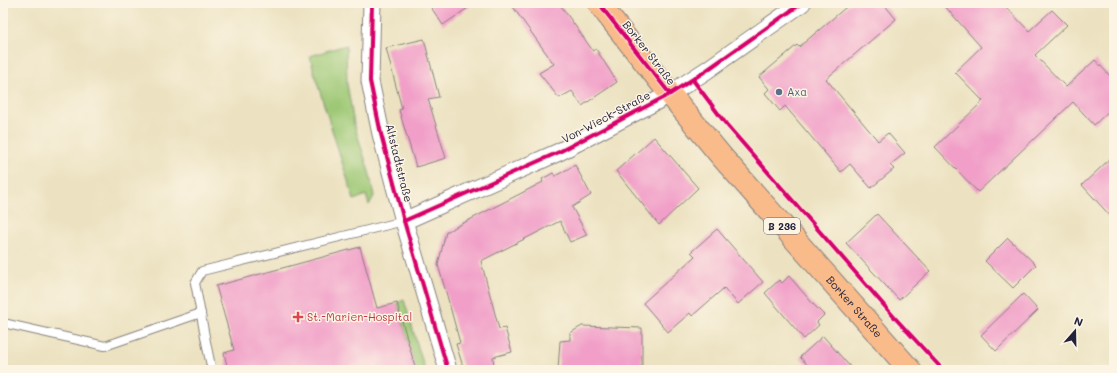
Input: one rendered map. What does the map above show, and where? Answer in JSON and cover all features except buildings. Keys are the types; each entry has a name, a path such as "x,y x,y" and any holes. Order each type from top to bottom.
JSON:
{"main road":[{"name":"Borker Straße","path":"600,3 670,94 722,157 910,370"}],"street":[{"name":"Altstadtstraße","path":"372,3 370,81 381,134 404,220 448,370"},
{"name":"Von-Wieck-Straße","path":"404,220 559,152 670,94 707,70 802,3"}],"lane":[{"path":"212,370 205,343 195,283 202,271 404,220"},
{"path":"3,323 105,346 201,313"}],"green space":[{"path":"346,45 347,84 354,124 370,175 374,196 369,205 366,195 354,200 310,56"},
{"path":"404,300 425,370 416,370 397,303"}],"cycle path":[{"path":"372,3 370,81 381,134 404,221 448,370"},
{"path":"599,3 670,94"},
{"path":"404,221 559,152 670,94 707,70 802,3"},
{"path":"693,80 726,124 895,318 943,370"}],"place":[{"name":"Axa","path":"779,92"},
{"name":"St.-Marien-Hospital","path":"298,317"}]}
